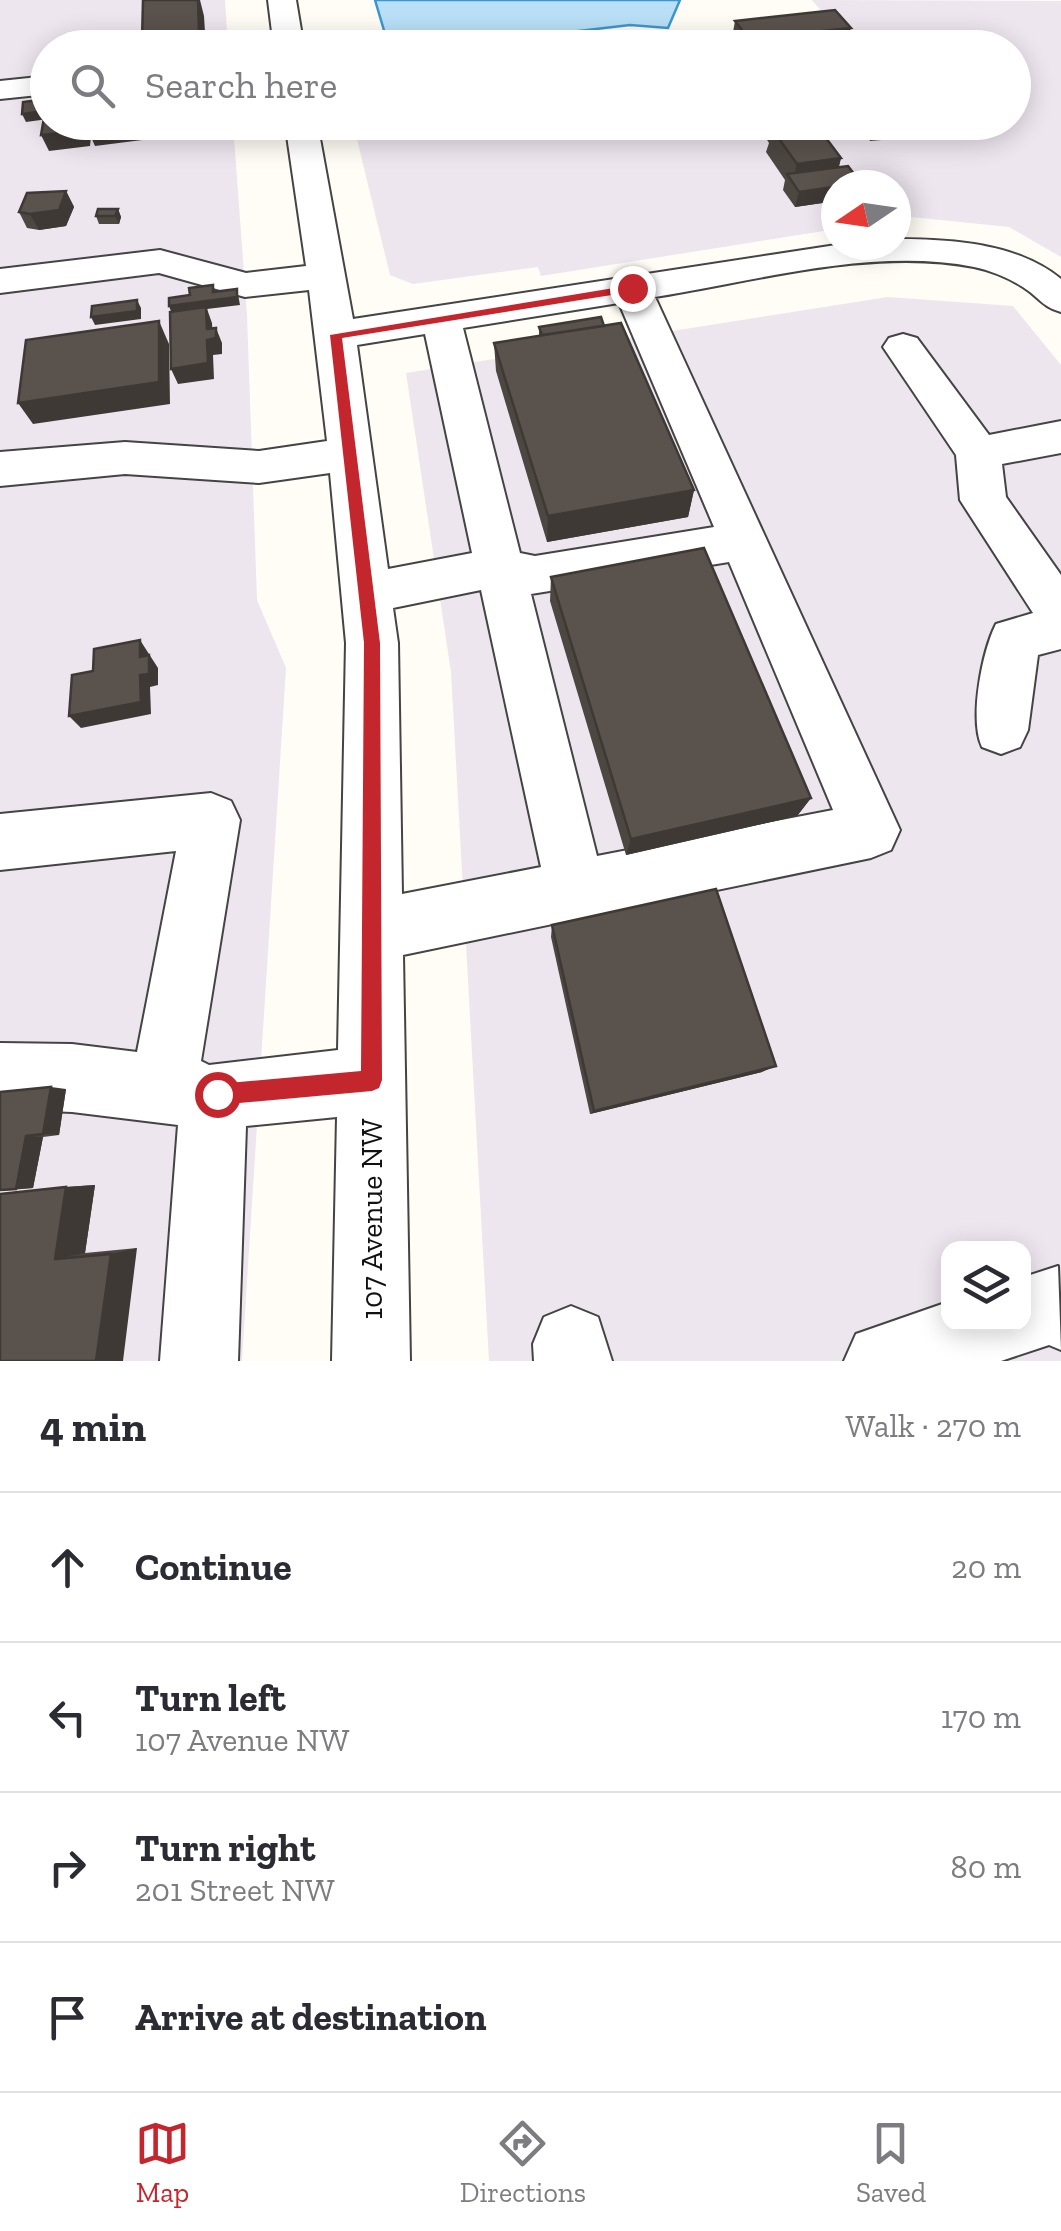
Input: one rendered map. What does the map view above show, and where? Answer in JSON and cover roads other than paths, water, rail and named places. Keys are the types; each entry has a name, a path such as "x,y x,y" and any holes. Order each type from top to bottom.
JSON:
{"street":[{"path":"282,0 286,30"},
{"path":"0,90 30,87"},
{"name":"107 Avenue NW","path":"304,140 336,335 372,643 372,1361"},
{"path":"336,335 876,250 937,250 998,262 1048,284 1061,300"},
{"path":"0,281 160,261 245,284 326,276"},
{"path":"372,931 871,830 632,288"},
{"path":"442,318 576,892"},
{"path":"903,347 978,453 983,500 1061,615"},
{"path":"978,453 1061,437"},
{"path":"0,470 125,458 259,467 350,454"},
{"path":"368,593 500,568 536,576 743,541"},
{"path":"1001,730 1014,638 1061,628"},
{"path":"0,842 211,820 190,1093 210,1144 199,1361"},
{"path":"0,1076 72,1078 190,1093 372,1080"},
{"path":"1031,1314 1058,1304 1061,1312"},
{"path":"883,1361 977,1331"}],"water":[{"path":"375,0 680,0 668,28 630,25 587,30 384,30"}]}
